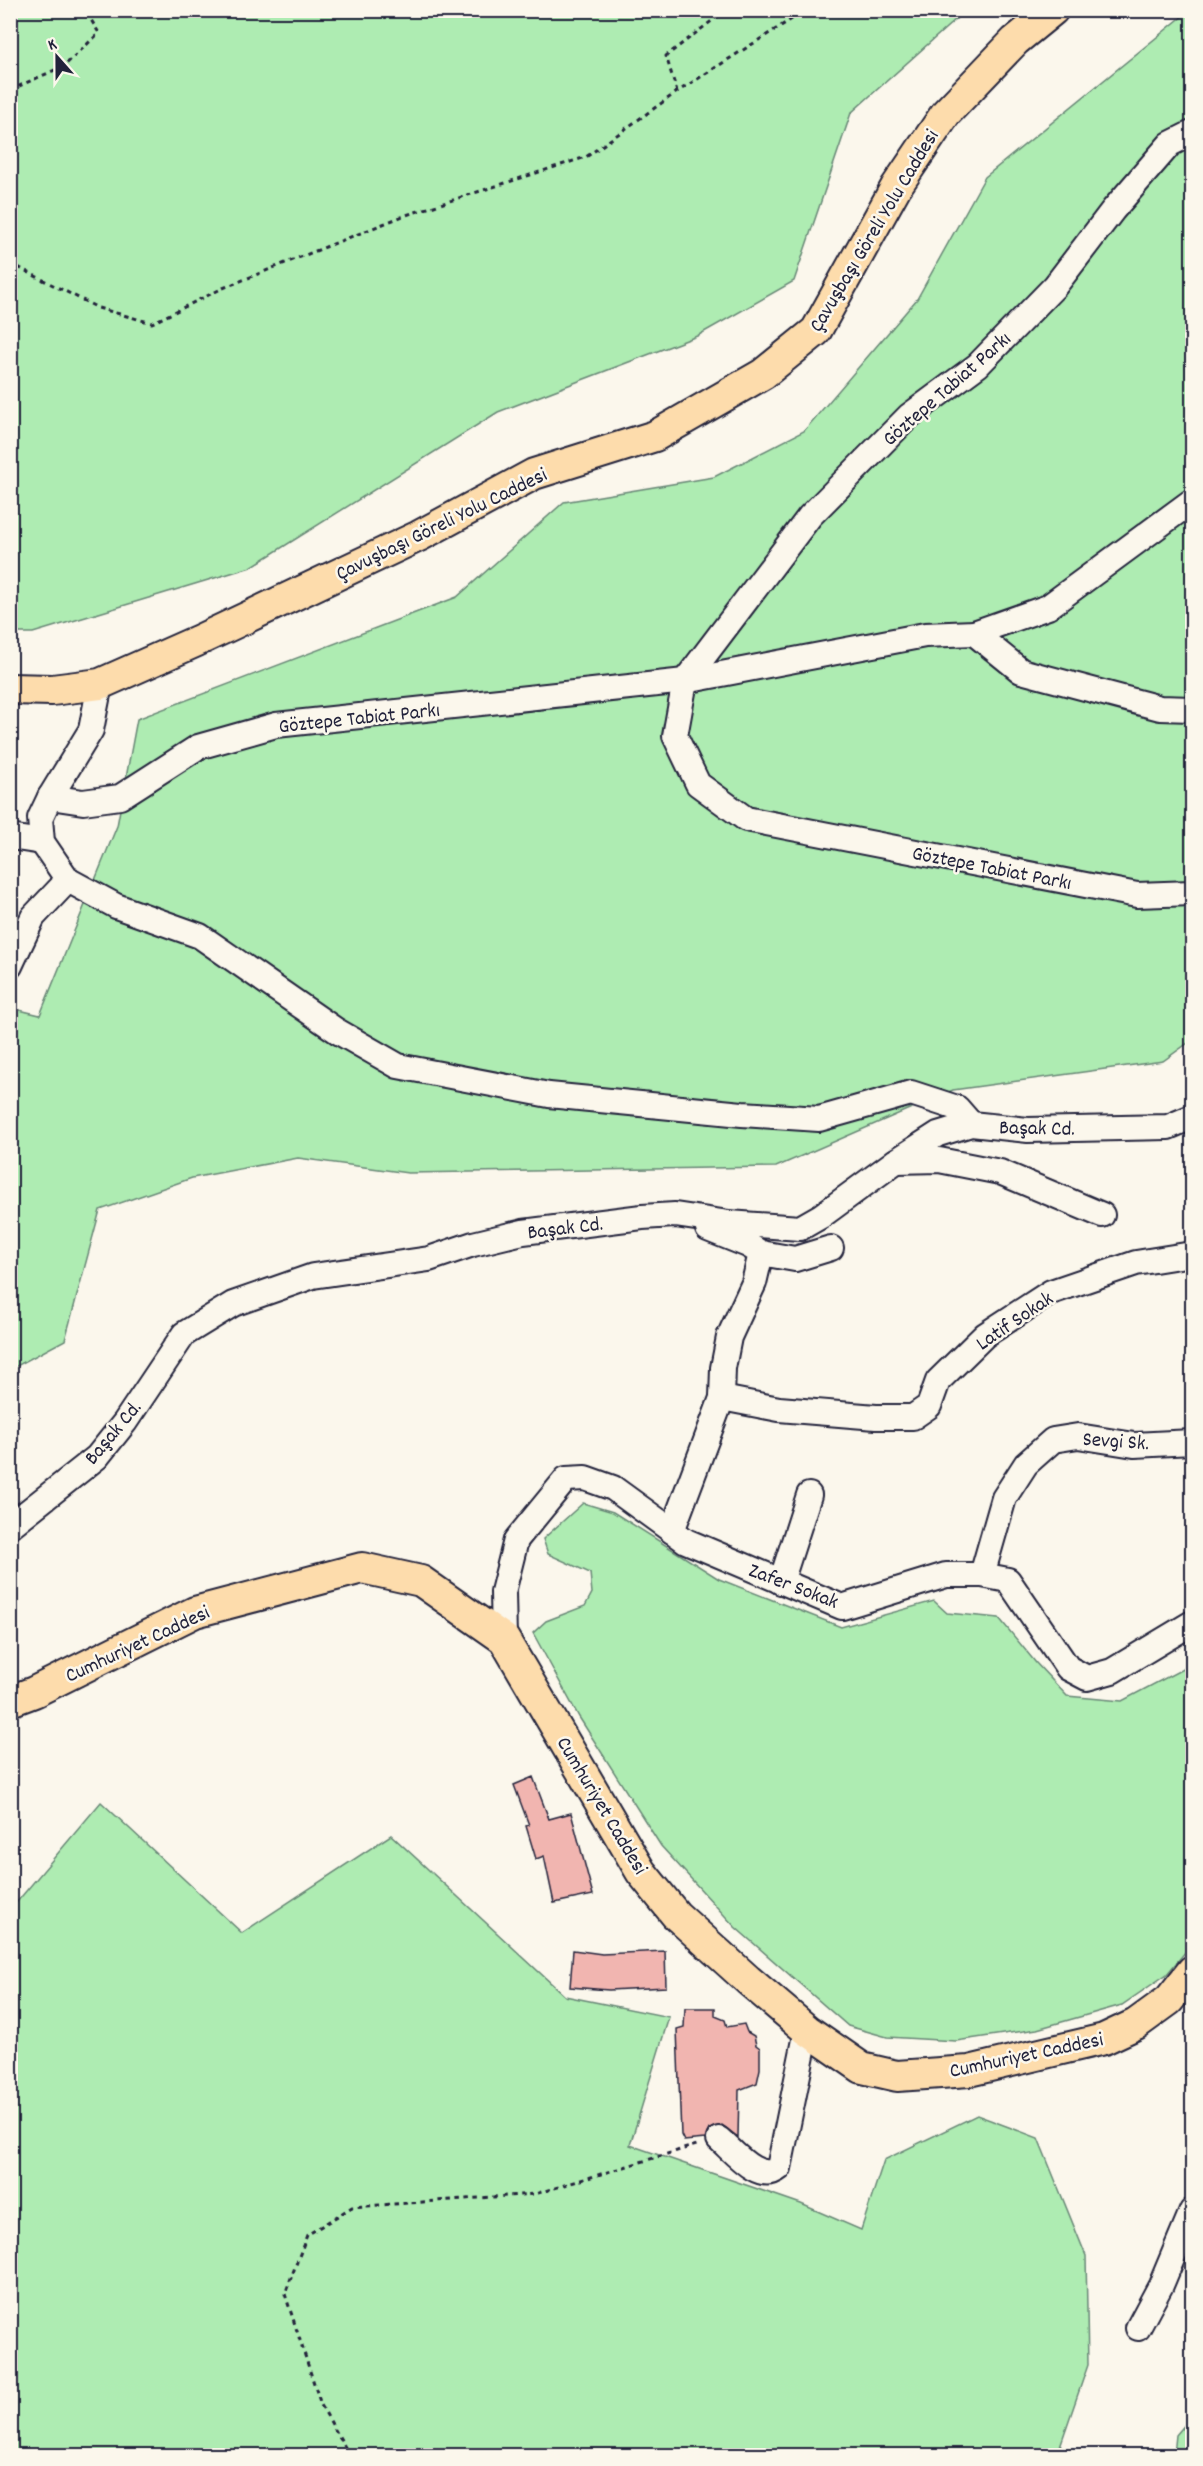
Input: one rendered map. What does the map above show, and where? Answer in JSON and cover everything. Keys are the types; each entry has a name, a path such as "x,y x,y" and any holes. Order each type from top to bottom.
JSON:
{"main road":[{"name":"Çavuşbaşı Göreli Yolu Caddesi","path":"10,689 52,690 100,684 197,641 419,536 534,474 655,436 763,374 816,331 896,187 946,113 1015,41 1053,10"},
{"name":"Cumhuriyet Caddesi","path":"10,1701 34,1692 195,1612 362,1568 422,1581 504,1639 641,1872 676,1915 807,2030 862,2068 897,2076 969,2071 1104,2040 1136,2024 1169,2000 1192,1971"}],"street":[{"name":"Göztepe Tabiat Parkı","path":"1192,133 1170,144 1113,210 1055,286 978,365 909,416 810,516 685,681 675,736 698,784 746,819 1137,895 1192,893"},
{"name":"Göztepe Tabiat Parkı","path":"50,796 83,802 120,797 198,747 276,725 685,681 925,635 975,633 1048,607 1192,501"},
{"path":"975,633 1021,671 1160,708 1192,709"},
{"path":"100,684 91,730 50,796 40,818 42,842 68,880 116,906 200,936 336,1030 398,1066 549,1095 742,1114 819,1119 911,1092 957,1108 971,1124"},
{"path":"10,837 42,842"},
{"path":"10,966 33,917 68,880"},
{"name":"Başak Cd.","path":"10,1526 98,1457 125,1422 184,1334 233,1304 313,1276 429,1259 472,1244 523,1232 675,1215 729,1224 800,1228 821,1216 896,1161 938,1134 971,1124 1028,1130 1168,1127 1192,1117"},
{"path":"896,1161 939,1160 1000,1172 1102,1215"},
{"path":"675,1215 748,1245 761,1253 795,1259 831,1248"},
{"path":"672,1531 722,1398 723,1368 729,1337 754,1283 761,1253"},
{"name":"Latif Sokak","path":"722,1398 780,1409 876,1417 913,1417 928,1406 938,1381 985,1335 1051,1292 1136,1263 1192,1254"},
{"name":"Sevgi Sk.","path":"982,1575 1004,1498 1026,1464 1053,1440 1078,1436 1134,1445 1192,1442"},
{"name":"Zafer Sokak","path":"504,1639 503,1592 516,1540 566,1479 585,1478 613,1488 686,1541 842,1607 946,1575 982,1575 1008,1580 1068,1668 1087,1678 1112,1671 1192,1623"},
{"path":"782,1582 809,1495"},
{"path":"719,2139 761,2173 772,2174 779,2168 807,2030"},
{"path":"1138,2328 1161,2285 1192,2211"}],"path":[{"path":"10,90 64,66 99,33 85,10"},
{"path":"677,92 666,56 726,10"},
{"path":"10,263 98,308 152,323 223,288 403,216 586,157 677,92 806,10"},
{"path":"350,2456 321,2405 285,2294 307,2235 352,2207 535,2194 719,2139"}],"green space":[{"path":"10,11 965,11 851,113 794,281 697,336 498,412 251,567 33,633 11,633"},
{"path":"1189,11 1192,11 1192,1040 1163,1061 953,1090 776,1167 408,1173 298,1158 192,1178 100,1210 65,1340 11,1369 11,1008 40,1015 117,826 137,719 457,597 564,502 714,477 804,431 917,299 985,177"},
{"path":"583,1503 613,1512 719,1579 841,1627 934,1601 947,1613 999,1618 1067,1696 1122,1701 1192,1664 1192,1944 1167,1974 1122,2005 1037,2029 956,2041 887,2037 848,2026 735,1927 661,1846 579,1717 533,1633 546,1621 585,1606 592,1593 590,1573 548,1554 543,1539"},
{"path":"101,1802 242,1933 391,1835 565,1996 669,2017 630,2145 801,2204 861,2230 884,2160 977,2115 1038,2138 1086,2256 1088,2365 1057,2455 11,2455 11,1909"},
{"path":"1192,2416 1192,2455 1174,2455 1176,2435"}],"building":[{"path":"533,1777 549,1819 571,1813 593,1895 554,1903 544,1856 536,1859 526,1826 529,1825 514,1785"},
{"path":"573,1950 602,1954 665,1951 666,1987 609,1990 570,1987"},
{"path":"685,2008 715,2008 715,2016 725,2020 727,2027 744,2024 747,2032 754,2036 756,2045 760,2048 757,2083 739,2090 738,2137 722,2125 709,2129 705,2139 684,2141 681,2135 677,2029 684,2027"}]}
